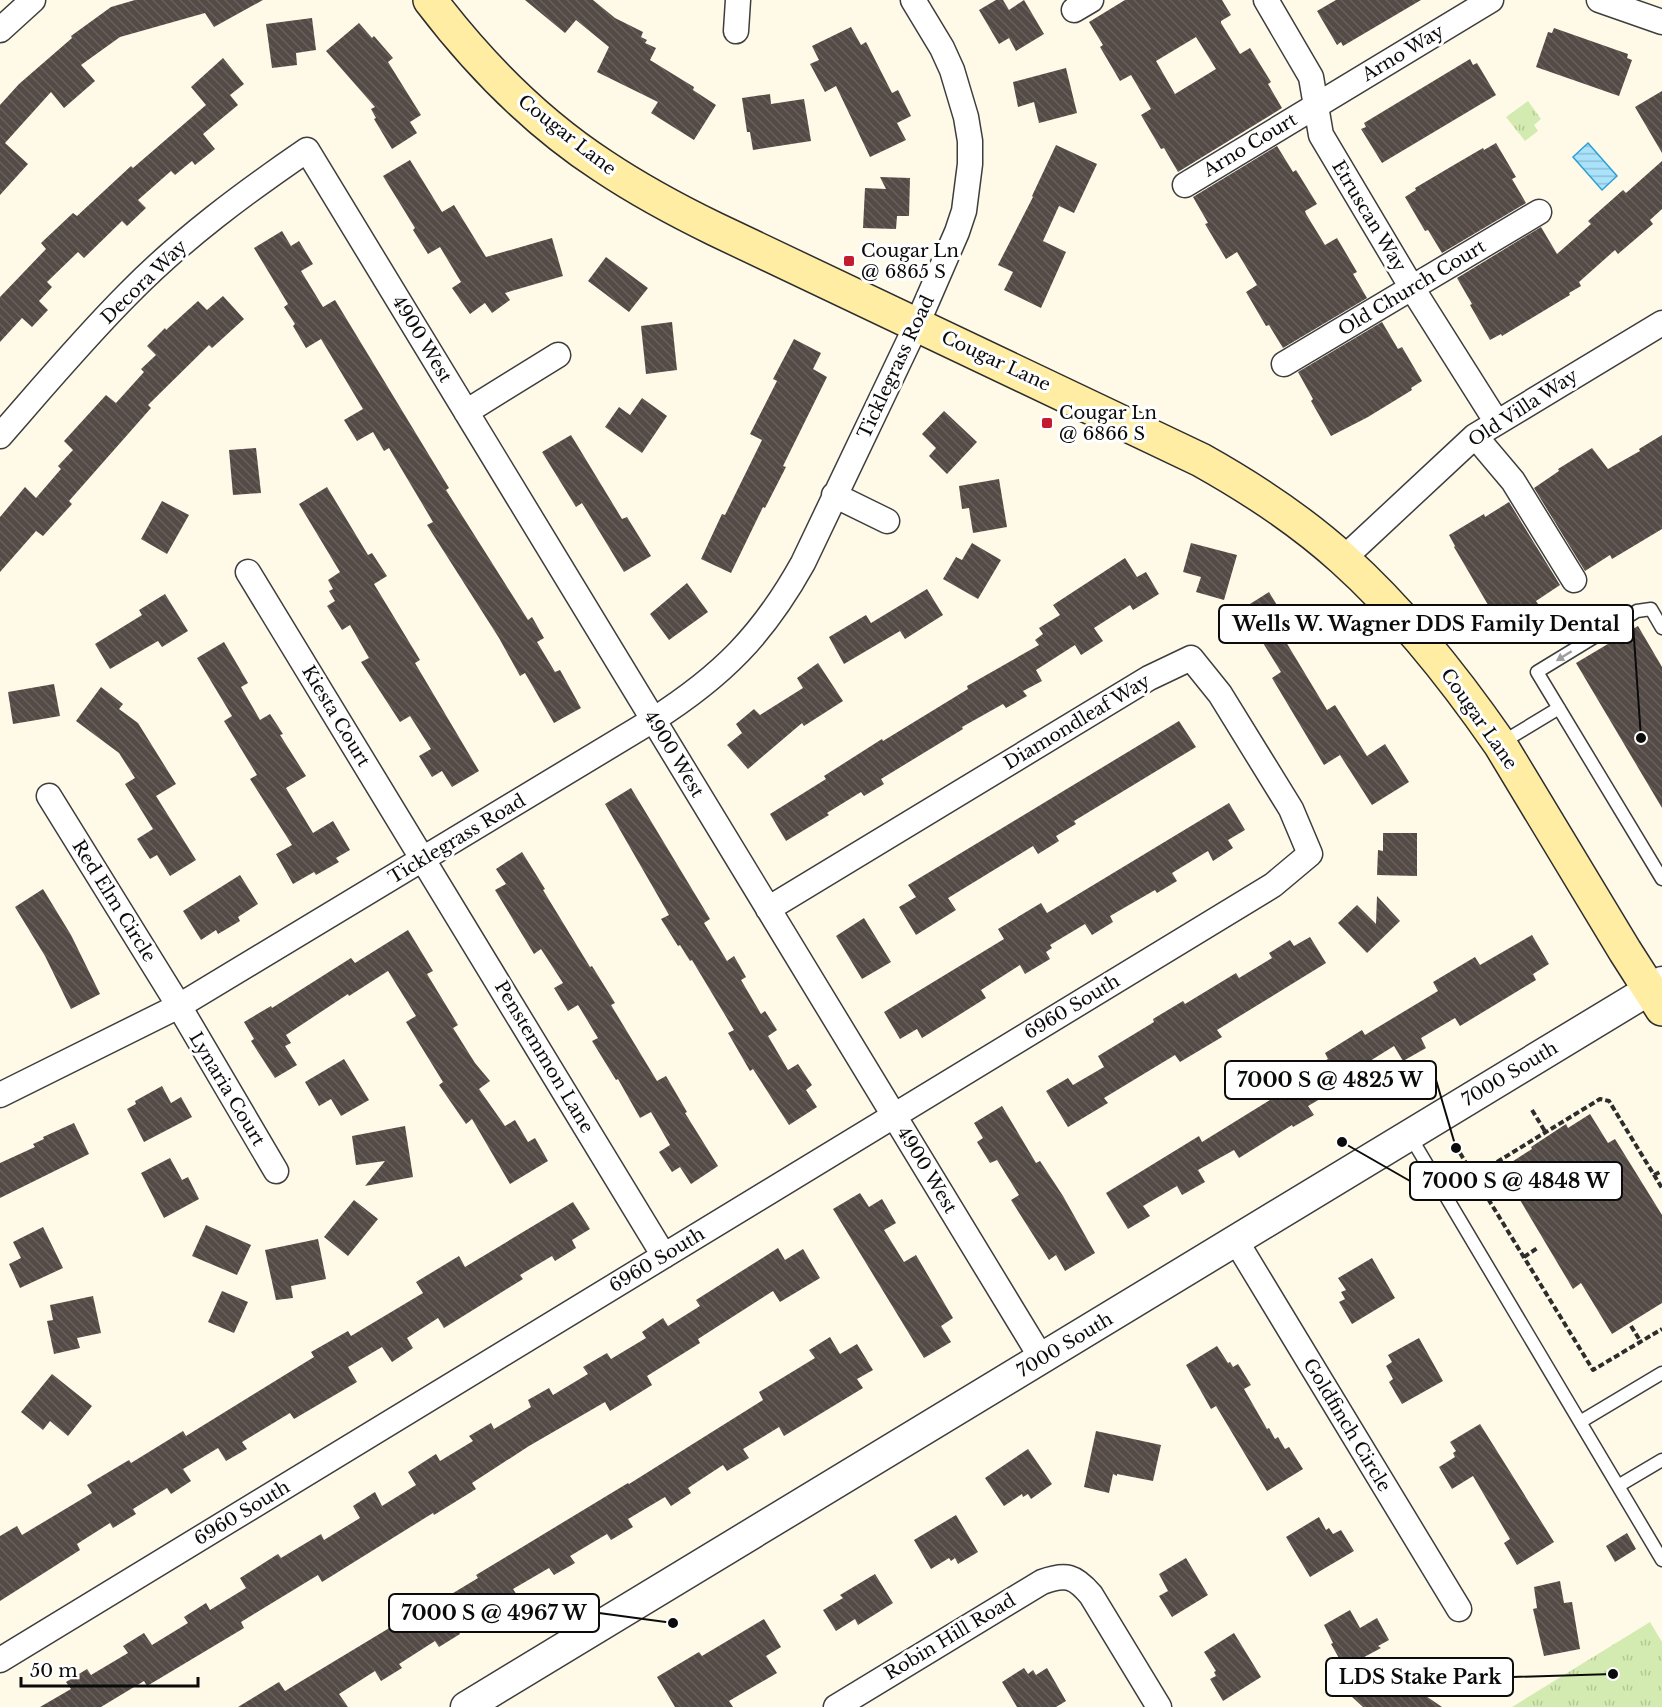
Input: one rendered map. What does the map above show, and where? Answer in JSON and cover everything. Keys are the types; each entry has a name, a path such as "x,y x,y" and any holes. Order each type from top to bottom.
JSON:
{"main road":[{"name":"Cougar Lane","path":"430,0 452,29 507,88 601,165 679,211 1201,460 1270,502 1343,559 1437,660 1500,744 1658,993"}],"street":[{"path":"0,30 33,0"},
{"path":"736,31 738,0"},
{"name":"Ticklegrass Road","path":"0,1095 178,1006 653,720 713,678 754,637 789,589 917,324 964,211 969,188 970,141 963,101 942,48 913,0"},
{"name":"Etruscan Way","path":"1266,0 1311,77 1321,135 1412,288 1496,421"},
{"name":"Arno Way","path":"1316,106 1491,0"},
{"path":"1599,0 1662,22"},
{"name":"Arno Court","path":"1185,185 1316,106"},
{"name":"4900 West","path":"307,150 1042,1359"},
{"name":"Decora Way","path":"0,436 130,292 199,230 261,181 307,150"},
{"name":"Old Church Court","path":"1284,364 1539,212"},
{"name":"Old Villa Way","path":"1343,559 1475,436 1496,421 1662,323"},
{"path":"466,412 558,355"},
{"path":"1475,436 1514,481 1574,580"},
{"path":"834,495 887,521"},
{"name":"Kiesta Court","path":"248,572 423,859"},
{"name":"Diamondleaf Way","path":"768,909 1149,678 1191,658 1220,694 1291,809 1310,854"},
{"name":"Red Elm Circle","path":"49,796 178,1006"},
{"name":"6960 South","path":"0,1660 1273,885 1310,854"},
{"name":"Penstemmon Lane","path":"423,859 664,1256"},
{"name":"7000 South","path":"472,1706 1409,1135 1658,993"},
{"name":"Lynaria Court","path":"178,1006 276,1171"},
{"name":"Goldfinch Circle","path":"1236,1242 1459,1609"},
{"name":"Robin Hill Road","path":"836,1707 1042,1582 1059,1576 1068,1576 1077,1581 1091,1595 1159,1707"}],"lane":[{"path":"1662,627 1651,609 1637,611 1537,672 1662,879"},
{"path":"1500,744 1559,708"},
{"path":"1409,1135 1618,1486 1658,1542 1662,1560"},
{"path":"1580,1422 1662,1373"},
{"path":"1618,1486 1662,1460"}],"path":[{"path":"1474,1176 1600,1099 1609,1101 1662,1188"},
{"path":"1532,1110 1546,1132"},
{"path":"1460,1154 1593,1370 1662,1329"},
{"path":"1654,1175 1662,1171"},
{"path":"1524,1257 1539,1247"},
{"path":"1631,1326 1641,1342"}],"green space":[{"path":"1528,101 1541,119 1534,125 1538,131 1525,141 1506,117"},
{"path":"1650,1622 1662,1642 1662,1707 1512,1707"}],"water":[{"path":"1588,143 1617,176 1602,190 1573,157"}],"building":[{"path":"135,0 263,0 214,27 205,13 120,37 81,65 95,81 64,108 51,92 5,143 28,164 0,195 0,105 19,84 72,38 71,36 111,7"},
{"path":"525,0 593,0 615,18 643,32 641,37 647,40 645,43 656,48 650,60 694,87 693,90 716,105 694,140 651,113 658,102 597,72 609,47 576,20 565,33"},
{"path":"996,0 1003,0 1009,10 1024,0 1044,34 1016,51 1009,38 999,44 979,10"},
{"path":"1125,0 1222,0 1231,15 1221,23 1240,54 1250,48 1271,82 1268,84 1282,108 1178,172 1141,115 1151,109 1131,75 1120,81 1100,47 1103,45 1089,22","holes":["1196,37 1216,69 1175,94 1156,61"]},
{"path":"1336,0 1421,0 1343,46 1341,42 1337,45 1317,11"},
{"path":"312,18 316,50 296,53 297,65 272,68 266,24"},
{"path":"359,23 393,58 388,62 421,115 410,122 417,133 392,149 374,119 376,118 371,109 375,107 326,51"},
{"path":"851,27 861,45 866,42 892,93 898,90 911,116 897,123 906,140 870,157 836,86 825,92 810,64 819,60 812,46"},
{"path":"1554,28 1628,54 1627,58 1632,60 1619,96 1536,67 1548,32 1552,33"},
{"path":"223,58 244,84 230,95 238,105 203,134 215,149 195,165 192,161 175,175 171,171 138,200 146,208 127,226 122,221 84,258 78,252 47,282 52,287 39,301 48,310 32,327 22,318 0,342 0,297 46,249 41,243 73,213 77,216 131,166 133,168 206,105 191,87"},
{"path":"1470,59 1473,65 1477,63 1496,95 1382,163 1361,129 1366,127 1364,123"},
{"path":"1066,68 1077,113 1039,123 1034,102 1018,107 1013,82"},
{"path":"1662,91 1662,153 1635,107"},
{"path":"770,94 771,104 804,99 811,141 753,150 750,132 747,132 742,98"},
{"path":"1496,143 1516,177 1512,179 1526,203 1442,253 1428,230 1425,231 1405,197 1416,190 1415,188 1483,148 1484,150"},
{"path":"1056,145 1097,164 1074,213 1059,206 1043,241 1066,252 1041,308 1004,290 1013,272 998,265 1033,197"},
{"path":"1277,146 1293,172 1296,170 1317,204 1305,211 1306,214 1325,245 1337,238 1357,272 1353,274 1367,298 1283,348 1269,325 1266,326 1246,292 1257,285 1237,252 1226,259 1205,224 1208,223 1193,197"},
{"path":"410,160 442,212 454,205 486,257 552,238 563,276 505,293 510,300 492,313 485,303 470,314 452,288 461,282 440,247 428,254 383,176"},
{"path":"1662,161 1662,209 1650,220 1653,224 1618,254 1615,250 1579,282 1581,286 1569,293 1570,295 1502,336 1501,334 1490,340 1457,278 1541,227 1557,254 1591,224 1588,221 1623,190 1626,193"},
{"path":"880,177 910,178 909,216 897,216 896,229 863,228 865,188 886,189"},
{"path":"282,231 291,246 299,241 313,264 301,271 323,307 335,300 449,488 446,490 528,620 532,617 544,638 537,642 555,672 560,670 581,708 554,723 525,673 520,676 499,638 427,525 433,522 389,448 384,451 373,432 357,441 344,420 363,409 321,339 306,348 284,307 288,304 254,248"},
{"path":"606,257 648,288 629,312 588,281"},
{"path":"223,296 244,319 212,348 209,345 148,405 151,408 69,501 72,504 43,536 36,531 0,572 0,517 25,487 36,498 61,469 58,466 73,450 64,441 106,395 116,403 144,372 141,369 156,355 147,346 165,328 166,330 198,301 207,310"},
{"path":"672,322 677,370 646,374 641,326"},
{"path":"1382,322 1398,349 1402,347 1422,381 1411,388 1412,390 1368,417 1331,436 1298,372"},
{"path":"794,339 821,353 813,369 827,377 783,466 786,467 765,508 763,507 731,573 701,559 722,514 725,515 762,440 750,434 777,381 773,379"},
{"path":"642,398 667,416 642,453 605,427 619,407 630,415"},
{"path":"944,411 977,442 947,474 929,456 936,448 922,434"},
{"path":"571,435 622,519 627,517 651,556 624,572 582,503 576,507 542,452"},
{"path":"1662,435 1662,529 1612,559 1610,555 1585,571 1534,488 1559,471 1558,469 1592,448 1608,469 1640,451 1639,449"},
{"path":"256,448 261,493 233,495 229,450"},
{"path":"999,479 1007,527 973,533 969,508 962,509 959,486"},
{"path":"327,487 368,555 372,553 387,576 374,584 420,660 415,663 479,771 452,787 442,771 432,777 419,756 431,749 410,716 400,722 361,662 369,658 350,625 342,630 327,606 335,601 329,591 333,589 328,580 340,572 299,504"},
{"path":"162,501 189,515 167,554 141,539"},
{"path":"1509,502 1560,585 1536,601 1538,604 1503,625 1496,613 1494,615 1449,535"},
{"path":"972,543 1001,560 978,599 943,579 956,557 962,560"},
{"path":"1191,543 1237,555 1224,600 1196,592 1201,577 1183,572"},
{"path":"1125,558 1137,577 1146,572 1159,594 1133,610 1130,605 1094,628 1103,641 1081,655 1075,645 1036,670 1042,681 1023,691 1027,696 1006,708 1003,704 962,727 963,729 881,779 884,784 864,796 861,792 786,841 770,814 826,779 824,776 882,739 883,741 968,689 967,686 1039,645 1035,640 1043,634 1039,628 1060,615 1053,605"},
{"path":"687,583 708,612 669,640 650,614"},
{"path":"927,589 943,615 905,639 900,631 844,664 829,637 866,615 871,623"},
{"path":"1269,592 1296,636 1286,642 1327,710 1335,705 1367,756 1385,744 1409,782 1372,805 1340,755 1324,765 1272,678 1281,672 1242,609"},
{"path":"165,594 188,631 162,647 158,641 110,669 95,644 142,615 139,610"},
{"path":"1638,626 1662,667 1662,808 1576,663"},
{"path":"224,642 248,683 241,687 260,720 270,714 283,734 280,735 306,776 286,788 313,833 333,821 350,850 336,858 339,862 316,875 314,872 293,884 276,854 292,845 250,779 257,775 224,721 232,716 197,658"},
{"path":"818,663 843,701 804,726 802,723 748,769 727,745 742,733 736,724 754,709 760,715 803,688 797,678"},
{"path":"54,684 60,716 13,724 8,692"},
{"path":"101,687 123,704 119,709 138,723 176,784 156,796 196,860 170,876 157,855 150,859 137,839 153,829 125,784 135,778 119,753 76,721"},
{"path":"1179,721 1196,747 1074,821 1076,824 1056,836 1059,841 1038,854 1033,846 948,898 956,910 916,935 899,907 916,897 908,885"},
{"path":"631,788 710,919 704,923 727,961 734,956 746,977 741,980 761,1014 765,1011 777,1030 768,1036 788,1070 798,1064 812,1085 806,1090 817,1107 789,1125 753,1069 750,1071 728,1033 734,1030 692,960 690,961 680,945 678,946 661,919 669,915 605,804"},
{"path":"1229,803 1245,830 1228,840 1233,848 1213,861 1208,851 1172,873 1177,881 1157,893 1155,890 1110,916 1113,922 1092,935 1085,924 1050,945 1052,948 1046,952 1050,959 1025,974 1020,965 981,990 986,998 922,1038 917,1029 900,1039 884,1012 1004,939 998,929 1041,903 1047,913"},
{"path":"1383,833 1417,833 1417,876 1377,875 1378,850 1383,851"},
{"path":"522,852 590,967 592,966 615,1003 611,1005 657,1081 666,1076 687,1112 685,1113 718,1166 691,1184 680,1167 672,1172 659,1152 670,1145 651,1112 640,1118 618,1079 616,1080 592,1041 598,1038 578,1005 568,1011 554,988 563,983 541,949 534,954 495,890 506,884 496,869"},
{"path":"240,875 258,904 238,917 240,921 218,934 216,930 201,940 183,911"},
{"path":"43,889 71,935 100,994 71,1009 45,956 15,907"},
{"path":"1377,896 1400,921 1367,953 1338,923 1357,905 1376,924"},
{"path":"864,918 891,962 862,979 836,936"},
{"path":"408,930 433,971 427,974 458,1025 453,1028 475,1063 490,1081 479,1089 505,1126 515,1120 528,1142 535,1138 548,1161 510,1184 472,1119 466,1124 439,1085 443,1082 406,1022 416,1016 388,971 286,1035 291,1043 285,1046 297,1065 275,1078 251,1041 254,1039 244,1022 271,1006 272,1008 351,958 355,963"},
{"path":"1532,935 1549,964 1533,974 1536,980 1460,1026 1455,1018 1421,1038 1426,1048 1403,1061 1394,1046 1362,1066 1371,1081 1349,1094 1344,1085 1308,1106 1314,1115 1293,1127 1292,1125 1239,1158 1234,1150 1198,1170 1205,1182 1182,1195 1177,1186 1143,1206 1150,1216 1128,1229 1106,1193 1199,1136 1202,1142 1275,1097 1272,1092 1328,1059 1325,1053 1362,1030 1365,1035 1438,991 1433,982 1475,957 1480,965"},
{"path":"1310,937 1326,963 1217,1030 1222,1037 1180,1062 1175,1055 1104,1098 1108,1103 1068,1127 1046,1091 1068,1078 1073,1085 1104,1067 1098,1056 1154,1022 1153,1019 1183,1001 1185,1004 1236,973 1239,978 1272,958 1269,953 1290,940 1294,946"},
{"path":"344,1059 369,1100 341,1116 331,1099 319,1106 305,1082"},
{"path":"162,1086 171,1103 181,1097 192,1117 144,1142 127,1109 136,1104 135,1101"},
{"path":"1002,1106 1036,1163 1040,1161 1063,1196 1095,1253 1065,1271 1056,1255 1049,1260 1011,1200 1019,1195 997,1160 990,1163 977,1142 983,1138 974,1123"},
{"path":"1590,1114 1608,1143 1615,1139 1662,1215 1662,1303 1612,1334 1581,1283 1573,1289 1517,1195 1523,1191 1507,1165 1566,1124 1568,1128"},
{"path":"74,1123 89,1154 0,1198 0,1163 35,1147 33,1144 44,1139 43,1137"},
{"path":"405,1126 413,1177 365,1186 385,1161 356,1165 352,1136"},
{"path":"170,1158 182,1180 188,1177 199,1199 164,1218 141,1173"},
{"path":"860,1193 869,1207 882,1199 896,1223 884,1230 904,1262 916,1255 953,1318 941,1326 951,1342 924,1358 833,1209"},
{"path":"354,1200 378,1219 348,1256 324,1237"},
{"path":"573,1202 590,1229 572,1240 576,1248 555,1261 552,1256 520,1275 523,1279 444,1328 438,1318 407,1338 413,1348 392,1362 382,1347 348,1367 357,1382 294,1419 290,1413 242,1442 247,1449 226,1461 218,1448 183,1469 191,1481 171,1494 167,1488 133,1509 136,1514 113,1528 110,1523 77,1544 80,1550 0,1601 0,1536 17,1526 22,1535 92,1493 87,1485 129,1460 131,1463 183,1431 186,1436 314,1357 311,1352 348,1331 351,1336 423,1293 416,1282 459,1256 465,1267"},
{"path":"206,1225 251,1245 237,1275 192,1256"},
{"path":"43,1227 63,1268 20,1288 9,1264 21,1258 13,1242"},
{"path":"318,1239 326,1279 291,1286 293,1298 276,1300 265,1250"},
{"path":"778,1248 785,1260 803,1249 820,1278 780,1302 773,1291 698,1339 700,1343 647,1376 652,1385 610,1411 605,1402 529,1446 472,1483 476,1489 322,1582 318,1575 241,1622 244,1628 147,1686 144,1681 101,1707 40,1707 71,1689 66,1682 87,1669 91,1675 128,1653 123,1646 144,1633 152,1645 188,1623 184,1617 206,1603 210,1610 246,1588 240,1578 278,1554 281,1558 321,1534 324,1540 360,1518 353,1506 375,1492 382,1506 416,1485 408,1472 436,1454 440,1461 473,1441 469,1436 491,1423 494,1429 531,1407 528,1400 549,1388 553,1395 588,1374 583,1367 607,1353 611,1359 646,1338 642,1332 663,1318 668,1326 700,1306 696,1300"},
{"path":"1372,1258 1395,1298 1352,1324 1339,1302 1345,1299 1341,1292 1346,1290 1338,1278"},
{"path":"222,1291 248,1302 234,1333 208,1322"},
{"path":"93,1296 101,1333 77,1338 80,1348 54,1354 47,1321 53,1320 50,1305"},
{"path":"830,1337 840,1354 857,1344 873,1370 857,1379 863,1388 784,1436 779,1427 743,1449 749,1458 727,1471 723,1465 688,1488 691,1493 671,1506 665,1497 628,1519 633,1527 611,1540 607,1534 570,1556 575,1563 554,1575 549,1568 513,1589 519,1598 498,1611 492,1602 454,1624 460,1634 439,1647 435,1641 399,1664 402,1668 381,1681 375,1671 339,1694 348,1707 238,1707 279,1682 285,1691 439,1598 440,1601 478,1578 476,1575 629,1484 763,1400 759,1392 815,1358 809,1350"},
{"path":"1419,1338 1443,1381 1402,1404 1389,1382 1393,1379 1386,1366 1392,1362 1388,1355"},
{"path":"1217,1346 1228,1363 1230,1362 1233,1367 1238,1364 1251,1385 1244,1389 1267,1429 1269,1428 1275,1439 1278,1437 1285,1449 1289,1447 1303,1469 1267,1491 1216,1406 1211,1409 1186,1365"},
{"path":"52,1374 92,1406 68,1436 50,1421 43,1430 21,1412"},
{"path":"1480,1424 1554,1542 1517,1565 1504,1543 1510,1539 1473,1476 1452,1489 1439,1467 1455,1457 1453,1453 1456,1451 1450,1442"},
{"path":"1096,1431 1161,1445 1153,1481 1113,1474 1109,1493 1084,1487"},
{"path":"1028,1449 1052,1484 1031,1499 1028,1494 1023,1497 1022,1494 1004,1506 985,1478"},
{"path":"956,1515 978,1552 958,1564 955,1558 951,1561 949,1558 931,1569 914,1540"},
{"path":"1319,1517 1326,1530 1329,1528 1333,1534 1341,1530 1354,1551 1310,1577 1286,1537"},
{"path":"1627,1533 1636,1549 1615,1562 1606,1546"},
{"path":"1186,1558 1208,1595 1172,1617 1159,1596 1168,1591 1159,1574"},
{"path":"875,1574 893,1603 858,1625 855,1619 836,1631 823,1610 843,1598 840,1595"},
{"path":"1560,1581 1564,1603 1572,1602 1580,1649 1544,1656 1533,1609 1537,1608 1534,1587"},
{"path":"1350,1610 1360,1628 1377,1618 1389,1640 1378,1646 1381,1648 1355,1662 1389,1693 1408,1667 1427,1681 1420,1692 1442,1707 1363,1707 1351,1696 1357,1690 1331,1644 1333,1643 1324,1625"},
{"path":"764,1619 781,1647 766,1656 777,1673 729,1701 733,1707 675,1707 657,1677 699,1652 702,1656"},
{"path":"1234,1633 1261,1677 1223,1701 1210,1679 1216,1676 1214,1672 1216,1671 1204,1652"},
{"path":"1024,1668 1028,1674 1033,1670 1036,1675 1047,1668 1066,1701 1056,1707 1017,1707 1002,1682"}],"place":[{"name":"Cougar Ln @ 6865 S","path":"849,261"},
{"name":"Cougar Ln @ 6866 S","path":"1047,423"},
{"name":"Wells W. Wagner DDS Family Dental","path":"1641,738"},
{"name":"7000 S @ 4848 W","path":"1342,1142"},
{"name":"7000 S @ 4825 W","path":"1456,1148"},
{"name":"7000 S @ 4967 W","path":"673,1623"},
{"name":"LDS Stake Park","path":"1613,1674"}]}
